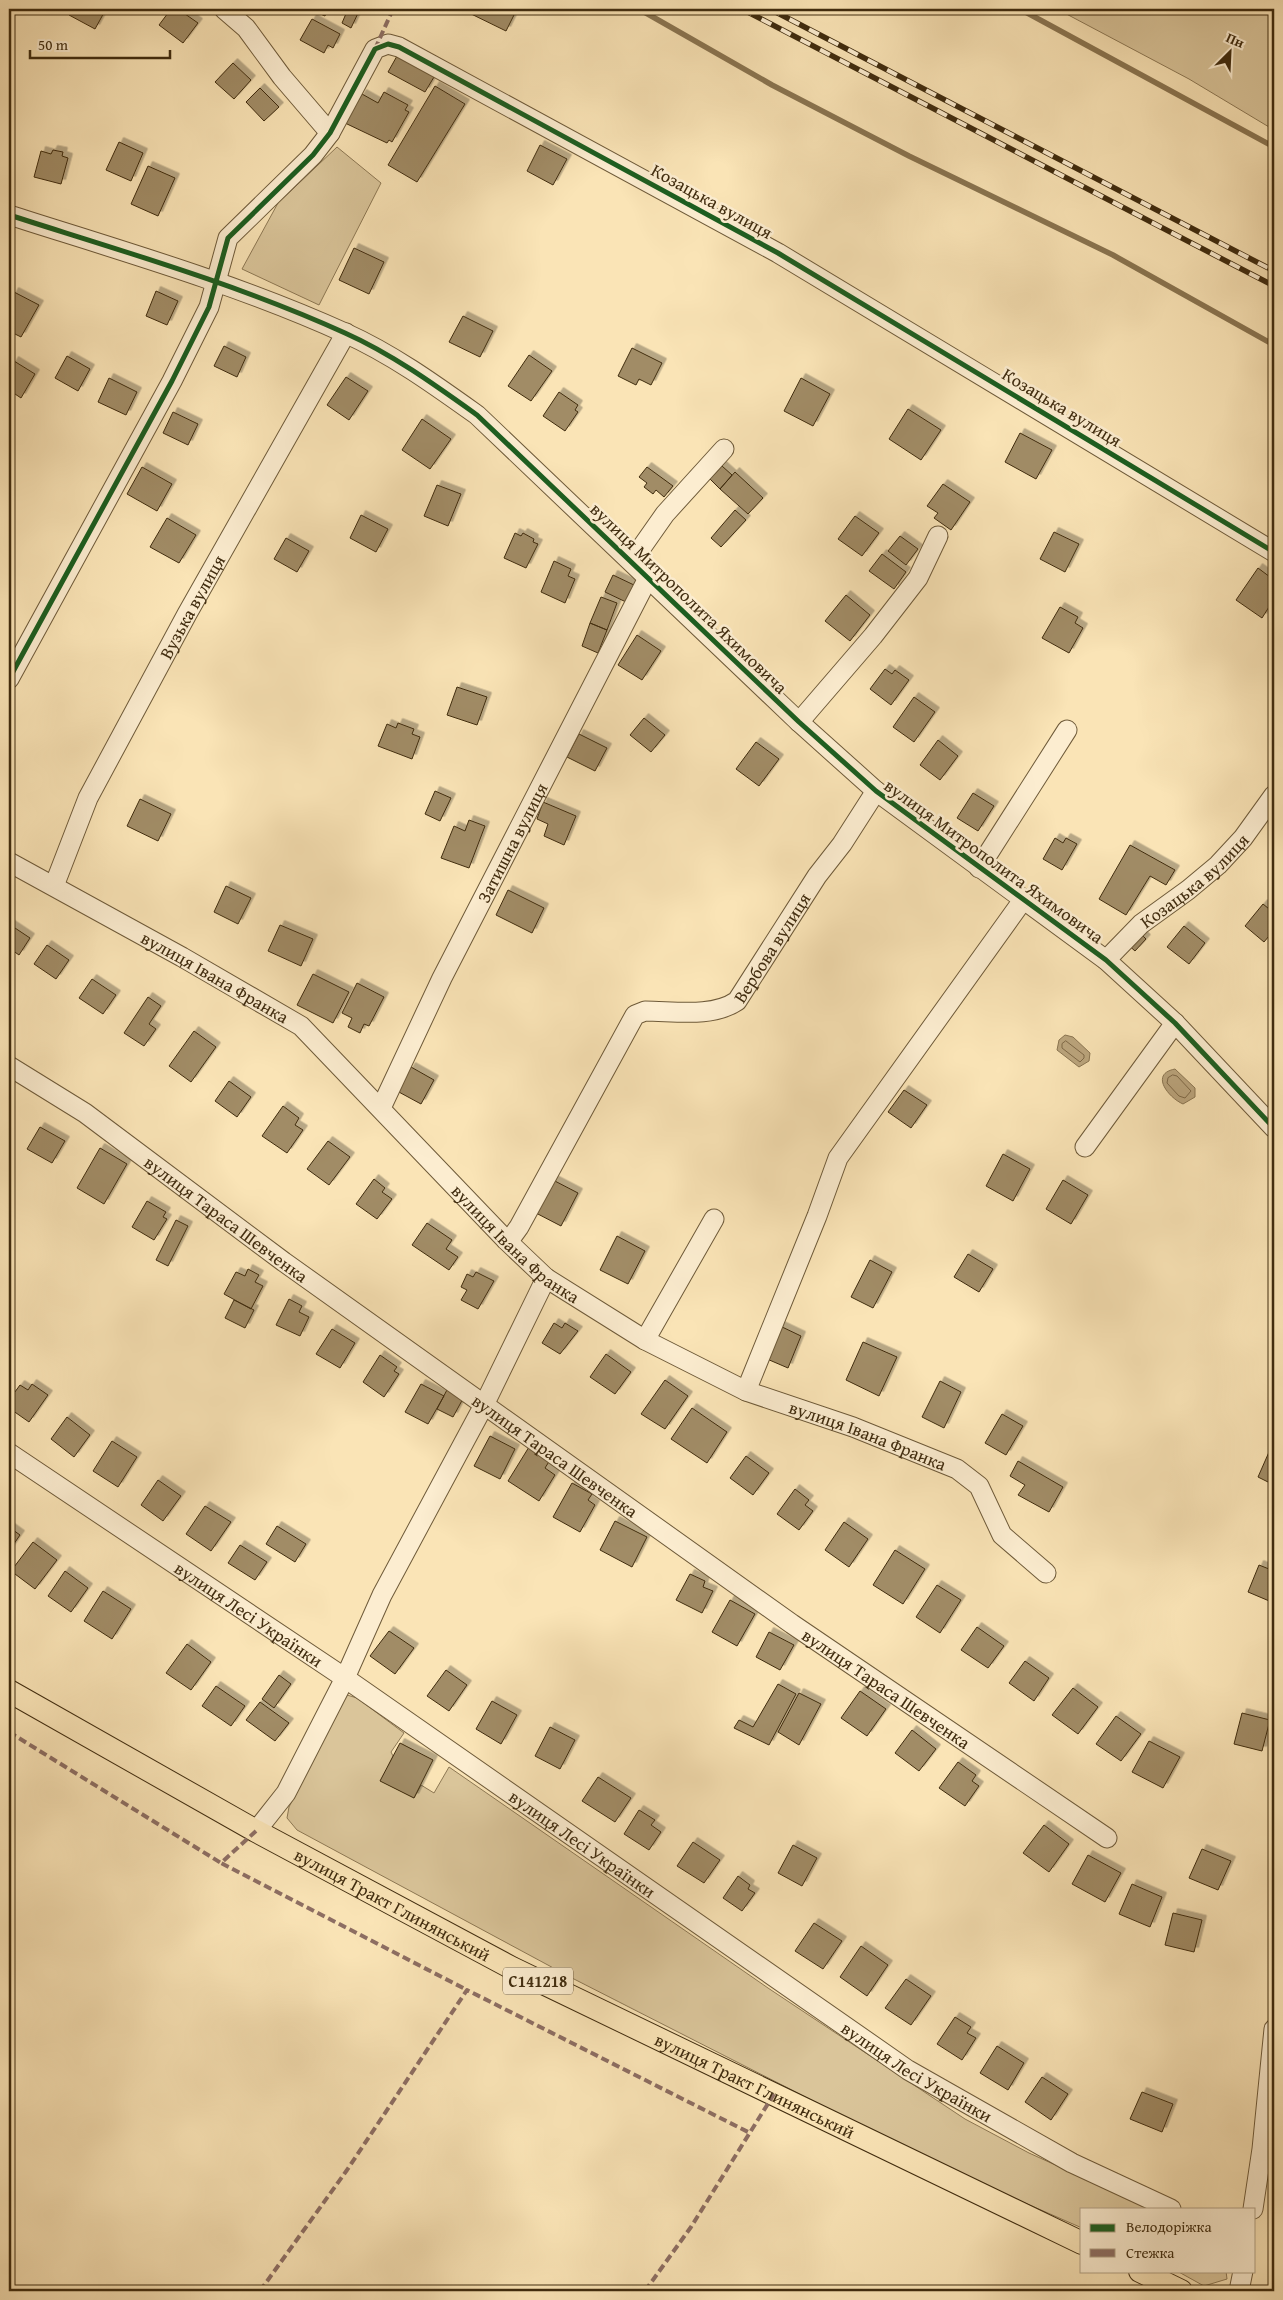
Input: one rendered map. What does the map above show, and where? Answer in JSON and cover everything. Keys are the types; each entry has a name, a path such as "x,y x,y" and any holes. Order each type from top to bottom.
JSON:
{"main road":[{"name":"вулиця Тракт Глинянський","path":"9,1691 256,1831 512,1968 1080,2242"},
{"path":"1142,2272 1181,2291"}],"street":[{"path":"224,9 246,28 282,77 330,133"},
{"name":"Козацька вулиця","path":"9,679 103,511 172,381 208,307 228,238 237,227 313,155 330,133 375,49 388,44 399,48 778,253 1274,552"},
{"name":"вулиця Митрополита Яхимовича","path":"9,215 216,281 346,333 419,374 477,414 799,722 876,791 1106,960 1176,1023 1274,1128"},
{"name":"Вузька вулиця","path":"54,886 88,798 187,614 346,333"},
{"path":"632,561 665,514 724,449"},
{"path":"799,722 873,636 918,578 938,536"},
{"name":"Затишна вулиця","path":"381,1108 442,978 648,578"},
{"path":"979,868 1067,730"},
{"name":"Вербова вулиця","path":"506,1240 511,1238 518,1227 635,1015 645,1011 712,1011 727,1007 737,1001 817,876 842,844 876,791"},
{"name":"Козацька вулиця","path":"1106,960 1141,924 1188,890 1218,865 1243,838 1274,794"},
{"name":"вулиця Івана Франка","path":"9,862 301,1026 506,1240 546,1278 645,1340 746,1391 853,1427 957,1469 979,1486 1002,1535 1046,1573"},
{"path":"746,1391 817,1216 838,1158 1023,900"},
{"path":"1085,1147 1176,1023"},
{"name":"вулиця Тараса Шевченка","path":"9,1066 85,1114 284,1262 792,1624 1107,1838"},
{"path":"645,1340 714,1219"},
{"path":"256,1831 286,1793 345,1678 382,1595 484,1405 546,1278"},
{"name":"вулиця Лесі Українки","path":"9,1453 345,1678 908,2070 1072,2163 1168,2208"},
{"path":"1253,2208 1262,2149 1274,2039"},
{"path":"1239,2291 1243,2272"}],"shaded area":[{"path":"1057,9 1274,9 1274,130 1189,79"},
{"path":"337,147 381,183 319,305 242,269 278,203"},
{"path":"347,1695 357,1698 404,1733 391,1752 393,1756 381,1781 414,1798 421,1785 434,1793 449,1767 768,1988 965,2119 1029,2153 1151,2208 1080,2208 1080,2227 943,2167 572,1978 297,1830 287,1818 289,1807 343,1699"},
{"path":"1179,2272 1226,2272 1227,2279 1204,2286"}],"water":[{"path":"1065,1035 1073,1037 1090,1053 1089,1061 1079,1067 1057,1050 1059,1040"},
{"path":"1175,1069 1195,1088 1195,1097 1183,1104 1167,1092 1162,1081 1163,1076 1167,1072"}],"building":[{"path":"73,9 106,9 95,29 69,15"},
{"path":"171,9 178,9 198,23 183,43 159,25"},
{"path":"309,9 328,9 325,16"},
{"path":"348,9 360,9 351,28 342,23"},
{"path":"461,9 517,9 506,31"},
{"path":"312,19 340,34 333,48 328,45 324,53 300,40"},
{"path":"397,56 434,77 425,92 388,72"},
{"path":"233,63 251,80 234,99 215,82"},
{"path":"435,86 465,104 417,182 388,165"},
{"path":"260,88 279,107 264,121 246,102"},
{"path":"384,92 408,105 405,110 409,112 392,142 389,140 387,143 345,123 362,94 378,103"},
{"path":"119,142 143,153 131,181 106,170"},
{"path":"540,145 567,159 553,185 527,171"},
{"path":"53,150 63,152 62,156 68,158 61,184 34,177 41,151 51,154"},
{"path":"148,166 175,178 158,216 131,204"},
{"path":"354,248 384,262 369,294 339,280"},
{"path":"156,291 178,301 167,325 146,316"},
{"path":"14,292 39,305 21,337 9,331 9,302"},
{"path":"463,316 493,331 480,357 449,342"},
{"path":"224,346 246,357 237,377 214,366"},
{"path":"632,348 662,363 651,385 639,379 636,385 618,376"},
{"path":"529,355 552,371 531,401 508,386"},
{"path":"67,356 90,369 78,391 55,378"},
{"path":"14,361 35,374 21,398 9,390 9,370"},
{"path":"346,377 368,391 349,420 327,405"},
{"path":"109,378 137,392 126,415 98,402"},
{"path":"801,378 830,394 813,426 784,411"},
{"path":"559,392 578,405 575,410 578,412 565,431 543,416"},
{"path":"908,409 941,430 921,460 889,439"},
{"path":"173,412 198,424 188,445 163,433"},
{"path":"422,419 451,439 430,469 402,450"},
{"path":"1020,433 1052,450 1036,479 1005,462"},
{"path":"722,466 732,475 720,489 710,479"},
{"path":"142,467 172,484 157,511 127,494"},
{"path":"647,467 673,486 664,497 656,490 653,494 644,487 647,483 639,477"},
{"path":"735,472 763,498 748,514 720,489"},
{"path":"943,484 970,502 951,530 934,518 938,513 927,506"},
{"path":"437,485 461,494 448,526 424,516"},
{"path":"735,510 746,520 721,547 711,538"},
{"path":"361,515 388,529 376,552 350,538"},
{"path":"855,516 879,533 862,556 838,539"},
{"path":"167,518 196,535 179,563 150,547"},
{"path":"1054,532 1079,544 1065,572 1040,559"},
{"path":"515,533 521,536 523,533 534,539 533,542 538,544 526,568 504,558"},
{"path":"900,536 918,549 906,565 888,551"},
{"path":"286,538 309,551 297,572 274,559"},
{"path":"882,554 906,572 894,589 869,571"},
{"path":"554,561 571,569 568,576 575,579 565,603 541,592"},
{"path":"1258,568 1274,580 1274,599 1262,618 1236,600"},
{"path":"613,575 634,585 626,602 605,592"},
{"path":"846,595 870,615 850,641 825,621"},
{"path":"601,597 617,603 607,630 590,623"},
{"path":"1060,607 1078,617 1075,623 1083,628 1069,653 1042,638"},
{"path":"590,623 607,630 598,653 582,646"},
{"path":"637,635 661,651 642,680 618,665"},
{"path":"885,669 892,674 895,670 909,680 891,705 870,689"},
{"path":"457,687 487,697 477,725 447,715"},
{"path":"914,697 935,712 914,742 893,727"},
{"path":"644,718 665,735 651,752 630,735"},
{"path":"398,723 414,729 412,734 420,737 412,759 378,746 387,724 396,728"},
{"path":"579,734 607,748 595,771 567,757"},
{"path":"938,740 958,756 940,780 920,765"},
{"path":"756,742 779,759 759,786 736,769"},
{"path":"435,791 451,798 440,821 425,814"},
{"path":"973,793 994,806 978,831 957,818"},
{"path":"140,799 171,814 158,841 127,826"},
{"path":"543,802 576,816 564,845 544,836 548,824 537,819"},
{"path":"469,820 485,826 469,868 441,858 454,826 465,831"},
{"path":"1055,838 1063,843 1066,838 1077,844 1062,870 1043,859"},
{"path":"1130,845 1175,870 1166,885 1150,876 1126,915 1099,899"},
{"path":"226,886 251,898 238,924 214,912"},
{"path":"508,890 544,908 532,933 496,915"},
{"path":"1263,904 1274,913 1274,930 1264,942 1245,926"},
{"path":"9,924 30,938 19,955 9,948"},
{"path":"280,925 313,939 301,966 268,951"},
{"path":"1184,926 1205,943 1189,964 1167,947"},
{"path":"1138,931 1146,939 1135,951 1126,943"},
{"path":"47,945 69,960 56,979 34,964"},
{"path":"313,974 349,992 333,1023 297,1005"},
{"path":"92,979 116,995 103,1014 79,998"},
{"path":"357,983 384,997 369,1026 364,1024 360,1033 348,1027 352,1018 342,1013"},
{"path":"148,997 161,1006 149,1024 156,1029 144,1046 124,1033"},
{"path":"194,1031 216,1047 191,1082 169,1066"},
{"path":"411,1067 434,1080 421,1104 397,1091"},
{"path":"229,1081 251,1097 237,1117 215,1101"},
{"path":"904,1090 927,1105 911,1128 888,1112"},
{"path":"283,1106 299,1118 295,1125 303,1130 287,1153 262,1136"},
{"path":"40,1127 65,1141 52,1163 27,1149"},
{"path":"328,1141 350,1157 329,1185 307,1169"},
{"path":"100,1148 127,1164 104,1204 77,1188"},
{"path":"1003,1154 1030,1169 1013,1201 986,1186"},
{"path":"374,1179 385,1188 382,1192 392,1199 377,1219 356,1204"},
{"path":"551,1179 578,1193 561,1226 534,1212"},
{"path":"1063,1180 1088,1195 1071,1224 1046,1209"},
{"path":"147,1201 166,1212 163,1217 167,1219 154,1240 132,1227"},
{"path":"176,1220 188,1226 168,1266 156,1260"},
{"path":"427,1223 452,1240 446,1249 458,1257 449,1270 412,1245"},
{"path":"617,1236 645,1251 628,1284 600,1270"},
{"path":"968,1254 993,1269 979,1292 954,1277"},
{"path":"870,1260 892,1272 873,1308 851,1297"},
{"path":"248,1269 259,1275 255,1282 263,1286 251,1309 224,1294 236,1272 245,1276"},
{"path":"476,1272 494,1281 478,1309 461,1300 467,1290 461,1287 467,1274 473,1277"},
{"path":"289,1299 302,1306 299,1312 309,1317 300,1336 276,1325"},
{"path":"234,1300 254,1310 245,1328 225,1318"},
{"path":"554,1323 562,1328 565,1323 578,1331 560,1354 542,1343"},
{"path":"780,1326 801,1336 788,1368 767,1359"},
{"path":"332,1329 355,1343 340,1368 316,1354"},
{"path":"863,1342 897,1357 879,1396 846,1380"},
{"path":"606,1354 631,1372 615,1394 590,1377"},
{"path":"380,1355 397,1367 394,1371 399,1374 384,1397 363,1382"},
{"path":"665,1380 688,1396 665,1429 641,1414"},
{"path":"940,1381 961,1392 944,1428 922,1417"},
{"path":"32,1384 48,1395 29,1422 9,1408 9,1400 20,1385 28,1390"},
{"path":"421,1384 444,1396 428,1424 405,1412"},
{"path":"449,1386 465,1395 453,1417 437,1409"},
{"path":"692,1408 727,1432 707,1463 671,1439"},
{"path":"1002,1414 1023,1426 1006,1455 985,1443"},
{"path":"67,1417 90,1435 74,1457 51,1439"},
{"path":"490,1436 515,1449 500,1479 474,1466"},
{"path":"112,1441 137,1457 118,1487 93,1471"},
{"path":"529,1447 550,1460 545,1468 555,1475 539,1501 508,1481"},
{"path":"1269,1452 1274,1455 1274,1485 1258,1477"},
{"path":"746,1456 769,1473 753,1495 730,1478"},
{"path":"1018,1461 1063,1487 1049,1512 1018,1495 1025,1485 1010,1476"},
{"path":"158,1480 181,1496 163,1521 141,1505"},
{"path":"572,1483 592,1494 588,1500 595,1505 580,1532 553,1517"},
{"path":"795,1489 809,1500 805,1505 813,1511 799,1530 777,1514"},
{"path":"205,1506 231,1522 211,1551 186,1534"},
{"path":"615,1521 647,1537 632,1567 600,1550"},
{"path":"844,1522 868,1539 849,1567 825,1550"},
{"path":"277,1526 306,1544 295,1562 266,1544"},
{"path":"9,1527 20,1535 9,1551"},
{"path":"33,1542 57,1560 35,1589 11,1571"},
{"path":"240,1545 267,1562 255,1580 228,1563"},
{"path":"895,1550 925,1569 903,1604 873,1585"},
{"path":"1259,1565 1274,1571 1274,1603 1248,1592"},
{"path":"65,1571 88,1588 71,1612 48,1596"},
{"path":"690,1574 705,1581 703,1587 713,1591 702,1613 676,1600"},
{"path":"937,1585 961,1600 940,1633 916,1617"},
{"path":"103,1591 131,1609 112,1639 84,1621"},
{"path":"730,1600 755,1614 737,1646 712,1632"},
{"path":"977,1627 1004,1646 988,1668 961,1650"},
{"path":"389,1631 414,1648 395,1674 370,1656"},
{"path":"769,1632 794,1645 780,1670 756,1657"},
{"path":"187,1644 211,1662 191,1690 166,1673"},
{"path":"1025,1661 1049,1678 1034,1701 1009,1683"},
{"path":"446,1670 467,1685 449,1711 427,1696"},
{"path":"279,1675 291,1684 274,1708 262,1699"},
{"path":"778,1684 796,1694 769,1745 734,1728 739,1720 753,1727"},
{"path":"216,1686 245,1706 231,1726 202,1706"},
{"path":"1073,1688 1098,1707 1078,1734 1052,1715"},
{"path":"860,1691 886,1709 867,1736 841,1718"},
{"path":"799,1693 821,1704 799,1745 778,1732"},
{"path":"492,1701 517,1715 501,1744 476,1729"},
{"path":"260,1702 289,1723 275,1741 246,1720"},
{"path":"1242,1713 1270,1720 1262,1751 1234,1744"},
{"path":"1116,1716 1141,1734 1121,1761 1096,1744"},
{"path":"550,1727 575,1740 560,1769 535,1756"},
{"path":"912,1730 936,1749 919,1771 895,1753"},
{"path":"1149,1741 1180,1757 1163,1788 1132,1772"},
{"path":"400,1743 433,1760 414,1798 380,1781"},
{"path":"958,1762 976,1775 972,1781 979,1786 965,1806 939,1788"},
{"path":"598,1777 631,1798 615,1822 582,1801"},
{"path":"639,1810 655,1820 651,1825 661,1832 649,1850 624,1834"},
{"path":"1044,1825 1069,1844 1049,1872 1023,1853"},
{"path":"693,1842 720,1860 704,1883 677,1866"},
{"path":"793,1845 817,1858 802,1886 778,1873"},
{"path":"1202,1849 1231,1861 1218,1890 1189,1878"},
{"path":"1088,1855 1121,1873 1105,1902 1072,1884"},
{"path":"738,1876 750,1885 748,1889 755,1893 742,1911 723,1898"},
{"path":"1132,1884 1162,1897 1150,1927 1119,1914"},
{"path":"1173,1913 1202,1920 1194,1952 1165,1945"},
{"path":"814,1923 842,1941 823,1969 795,1951"},
{"path":"861,1946 888,1965 867,1996 840,1977"},
{"path":"906,1979 931,1996 911,2025 885,2008"},
{"path":"955,2017 971,2027 967,2033 976,2038 962,2060 937,2044"},
{"path":"997,2046 1024,2063 1008,2090 980,2073"},
{"path":"1042,2077 1068,2094 1051,2120 1025,2102"},
{"path":"1142,2092 1173,2104 1162,2132 1130,2119"}],"waterway":[{"path":"639,9 772,85 909,156 1113,255 1274,345"},
{"path":"1020,9 1274,147"}],"railway":[{"path":"742,9 1274,286"},
{"path":"770,9 1274,271"}],"marked path":[{"path":"375,49 393,9"},
{"path":"9,1732 221,1863"},
{"path":"256,1831 221,1863 467,1990"},
{"path":"260,2291 347,2170 467,1990 750,2133"},
{"path":"645,2291 691,2227 774,2094"}],"cycle path":[{"path":"9,679 172,381 209,307 228,238 313,155 330,133 375,49 388,44 399,47 778,253 1274,552"},
{"path":"9,215 179,269 304,315 380,350 429,381 477,415 799,722 876,791 1106,960 1175,1023 1274,1128"}]}
